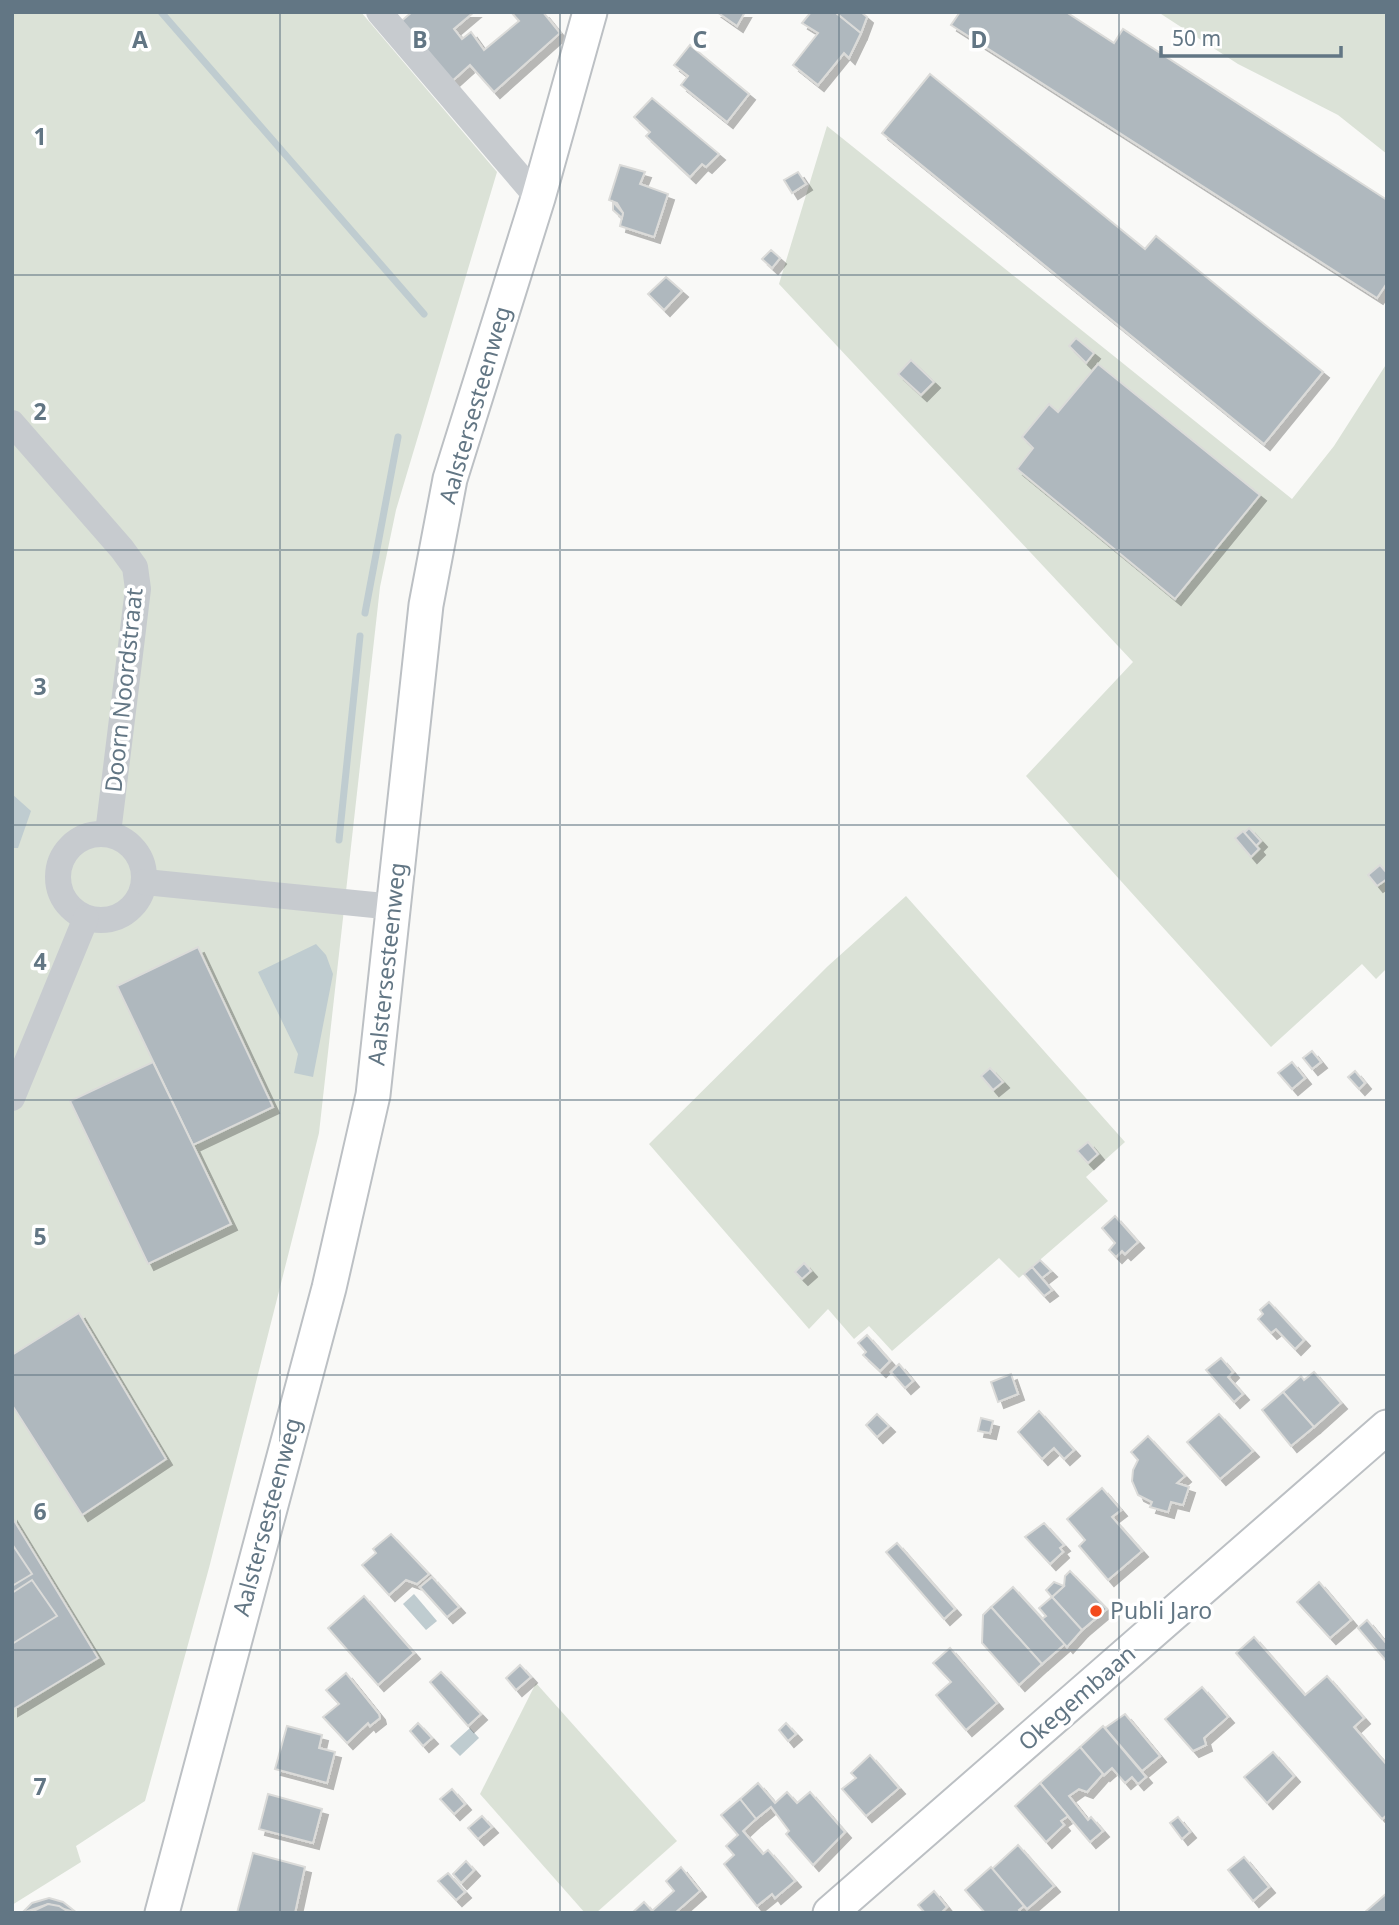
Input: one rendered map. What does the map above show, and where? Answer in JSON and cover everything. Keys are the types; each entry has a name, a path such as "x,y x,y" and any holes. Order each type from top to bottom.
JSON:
{"main road":[{"name":"Aalstersesteenweg","path":"162,1913 351,1200 373,1095 426,605 450,479 538,198 590,12"},
{"name":"Okegembaan","path":"830,1913 1387,1427"}],"street":[{"path":"379,12 538,198"},
{"name":"Doorn Noordstraat","path":"12,424 122,549 135,568 138,589 108,833"},
{"path":"108,833 122,838 135,848 144,866 145,882 136,902 120,916 99,920 86,918 74,911 60,892 57,879 60,861 78,839 90,834 108,833"},
{"path":"145,882 394,907"},
{"path":"12,1098 86,918"}],"shaded area":[{"path":"12,12 361,12 497,172 396,510 380,587 319,1133 209,1568 145,1801 76,1846 81,1862 12,1905"},
{"path":"1158,12 1387,12 1387,154 1338,115 1238,64"},
{"path":"827,126 1292,499 1334,446 1387,363 1387,968 1376,979 1362,964 1271,1047 1026,776 1133,662 779,284"},
{"path":"12,794 31,811 18,848 12,848"},
{"path":"906,896 1125,1142 1086,1177 1108,1201 1019,1278 999,1258 892,1351 869,1326 854,1339 828,1309 809,1329 649,1144 828,966"},
{"path":"316,944 326,955 333,974 313,1077 294,1073 298,1054 258,972"},
{"path":"414,1594 437,1621 426,1630 403,1604"},
{"path":"536,1683 677,1841 596,1913 585,1913 480,1794"},
{"path":"470,1728 479,1738 460,1756 450,1746"}],"building":[{"path":"412,12 474,12 454,29 462,39 471,32 484,50 519,21 511,12 543,12 560,33 494,92 470,65 450,83 399,23"},
{"path":"717,12 745,12 737,26"},
{"path":"811,12 835,12 861,33 849,58 844,53 818,85 793,65 818,33 802,23"},
{"path":"835,12 861,12 867,17 861,33"},
{"path":"960,12 1066,12 1114,43 1123,29 1387,200 1387,283 1377,298 951,25"},
{"path":"690,45 749,94 727,122 681,85 688,76 674,65"},
{"path":"930,74 1145,249 1156,236 1323,372 1264,444 882,133"},
{"path":"652,98 719,154 706,167 702,164 690,177 646,136 650,132 634,117"},
{"path":"620,165 645,172 640,184 668,194 654,237 620,226 623,213 617,203 609,200"},
{"path":"798,172 806,184 792,193 784,180"},
{"path":"613,202 623,213 622,218 613,210"},
{"path":"771,250 780,258 772,268 762,259"},
{"path":"666,277 682,291 664,310 648,294"},
{"path":"1076,338 1094,353 1086,363 1069,346"},
{"path":"911,360 934,382 921,395 898,374"},
{"path":"1098,364 1260,495 1175,599 1017,469 1033,448 1022,437 1049,404 1058,412"},
{"path":"1249,828 1261,841 1256,846 1244,833"},
{"path":"1243,831 1259,849 1251,857 1235,838"},
{"path":"1380,865 1387,873 1387,879 1377,886 1368,875"},
{"path":"198,947 273,1107 193,1145 117,986"},
{"path":"1312,1051 1321,1062 1312,1069 1303,1058"},
{"path":"153,1062 231,1224 148,1264 70,1101"},
{"path":"1292,1062 1305,1078 1292,1089 1278,1073"},
{"path":"990,1068 1003,1082 993,1090 981,1076"},
{"path":"1355,1071 1365,1083 1359,1089 1348,1077"},
{"path":"1088,1142 1098,1154 1088,1163 1077,1151"},
{"path":"1115,1216 1138,1242 1125,1254 1122,1251 1116,1257 1109,1250 1115,1243 1102,1228"},
{"path":"1040,1260 1051,1271 1042,1278 1032,1267"},
{"path":"804,1263 811,1271 802,1279 795,1272"},
{"path":"1032,1267 1052,1290 1044,1296 1024,1274"},
{"path":"1269,1302 1304,1340 1295,1349 1276,1329 1271,1333 1258,1319 1263,1314 1260,1310"},
{"path":"79,1313 166,1459 82,1515 12,1405 12,1355"},
{"path":"867,1335 890,1361 880,1371 863,1355 866,1352 858,1343"},
{"path":"1221,1358 1233,1372 1228,1377 1243,1394 1234,1402 1206,1370"},
{"path":"899,1364 913,1381 905,1388 891,1372"},
{"path":"1314,1372 1341,1403 1314,1427 1283,1392 1301,1376 1304,1380"},
{"path":"1011,1374 1018,1394 998,1402 991,1382"},
{"path":"1283,1392 1314,1427 1291,1446 1262,1410"},
{"path":"1039,1411 1074,1450 1064,1459 1054,1448 1042,1459 1018,1432"},
{"path":"877,1414 889,1426 877,1437 866,1425"},
{"path":"1219,1414 1253,1451 1220,1479 1187,1442"},
{"path":"981,1418 993,1421 990,1433 978,1431"},
{"path":"1148,1436 1185,1476 1177,1483 1189,1487 1183,1505 1171,1502 1168,1512 1150,1507 1152,1502 1138,1495 1132,1481 1138,1460 1131,1452"},
{"path":"1102,1488 1121,1510 1112,1517 1142,1551 1108,1580 1079,1546 1085,1540 1067,1519"},
{"path":"12,1517 98,1658 12,1710"},
{"path":"1044,1523 1064,1545 1060,1548 1063,1552 1050,1564 1025,1537"},
{"path":"391,1534 429,1574 417,1584 406,1580 389,1595 362,1565 376,1553 373,1549"},
{"path":"897,1543 955,1609 944,1619 886,1552"},
{"path":"12,1544 32,1574 12,1586"},
{"path":"1070,1571 1107,1609 1082,1630 1052,1597 1064,1586 1065,1576"},
{"path":"432,1577 459,1607 447,1617 420,1587"},
{"path":"32,1580 57,1616 12,1644 12,1593"},
{"path":"1054,1582 1064,1586 1052,1597 1046,1590"},
{"path":"1319,1582 1351,1620 1330,1638 1297,1602"},
{"path":"1013,1587 1065,1644 1042,1664 991,1607"},
{"path":"364,1596 414,1653 378,1685 328,1628"},
{"path":"1052,1597 1082,1630 1067,1647 1042,1619 1046,1616 1039,1608"},
{"path":"991,1607 1042,1664 1019,1685 982,1643 983,1615"},
{"path":"1367,1620 1387,1644 1387,1662 1358,1628"},
{"path":"1254,1637 1305,1695 1327,1676 1364,1718 1354,1727 1387,1765 1387,1815 1382,1819 1236,1653"},
{"path":"950,1648 997,1703 966,1730 936,1695 951,1682 933,1663"},
{"path":"520,1665 531,1677 516,1690 506,1678"},
{"path":"441,1672 481,1714 468,1726 430,1682"},
{"path":"346,1673 380,1718 370,1726 368,1723 347,1743 323,1717 339,1704 326,1690"},
{"path":"1202,1687 1228,1717 1204,1738 1206,1745 1193,1751 1165,1719"},
{"path":"1125,1714 1160,1756 1142,1771 1105,1728"},
{"path":"418,1723 432,1738 423,1746 410,1731"},
{"path":"786,1723 796,1734 788,1741 779,1730"},
{"path":"287,1726 322,1735 319,1748 335,1752 327,1783 275,1769"},
{"path":"1103,1726 1146,1777 1138,1784 1132,1777 1125,1783 1112,1768 1104,1775 1080,1747"},
{"path":"1080,1747 1103,1774 1087,1792 1079,1789 1069,1796 1088,1820 1091,1817 1103,1831 1090,1842 1040,1783"},
{"path":"1273,1752 1294,1776 1267,1803 1244,1777"},
{"path":"870,1755 899,1788 866,1816 842,1789 856,1778 851,1773"},
{"path":"758,1783 775,1803 787,1792 797,1803 810,1792 845,1832 813,1865 786,1834 789,1831 771,1807 756,1819 740,1799"},
{"path":"1040,1783 1068,1816 1061,1821 1064,1825 1046,1842 1015,1806"},
{"path":"452,1789 465,1804 454,1814 440,1799"},
{"path":"268,1794 322,1809 313,1843 259,1829"},
{"path":"740,1799 756,1819 743,1831 763,1854 768,1850 795,1881 775,1898 772,1894 757,1906 724,1864 734,1855 726,1846 738,1835 721,1815"},
{"path":"482,1816 492,1827 478,1839 468,1828"},
{"path":"1178,1817 1190,1832 1182,1839 1170,1823"},
{"path":"1018,1845 1054,1886 1027,1909 992,1869"},
{"path":"253,1853 305,1867 295,1913 237,1913"},
{"path":"1244,1857 1269,1887 1253,1901 1228,1870"},
{"path":"466,1861 474,1870 461,1883 453,1874"},
{"path":"681,1867 700,1891 675,1913 654,1913 652,1911 674,1891 666,1881"},
{"path":"991,1867 1024,1906 1019,1910 1021,1913 985,1913 965,1890"},
{"path":"448,1873 465,1892 456,1900 438,1881"},
{"path":"934,1891 947,1907 941,1913 925,1913 918,1905"},
{"path":"1387,1893 1387,1913 1364,1913"},
{"path":"49,1898 63,1902 77,1913 48,1904 22,1913 32,1903"},
{"path":"644,1902 654,1913 632,1913"},
{"path":"48,1904 59,1906 70,1913 29,1913"}],"waterway":[{"path":"161,12 424,314"},
{"path":"365,613 398,437"},
{"path":"339,840 360,636"}],"place":[{"name":"Publi Jaro","path":"1096,1611"}]}
